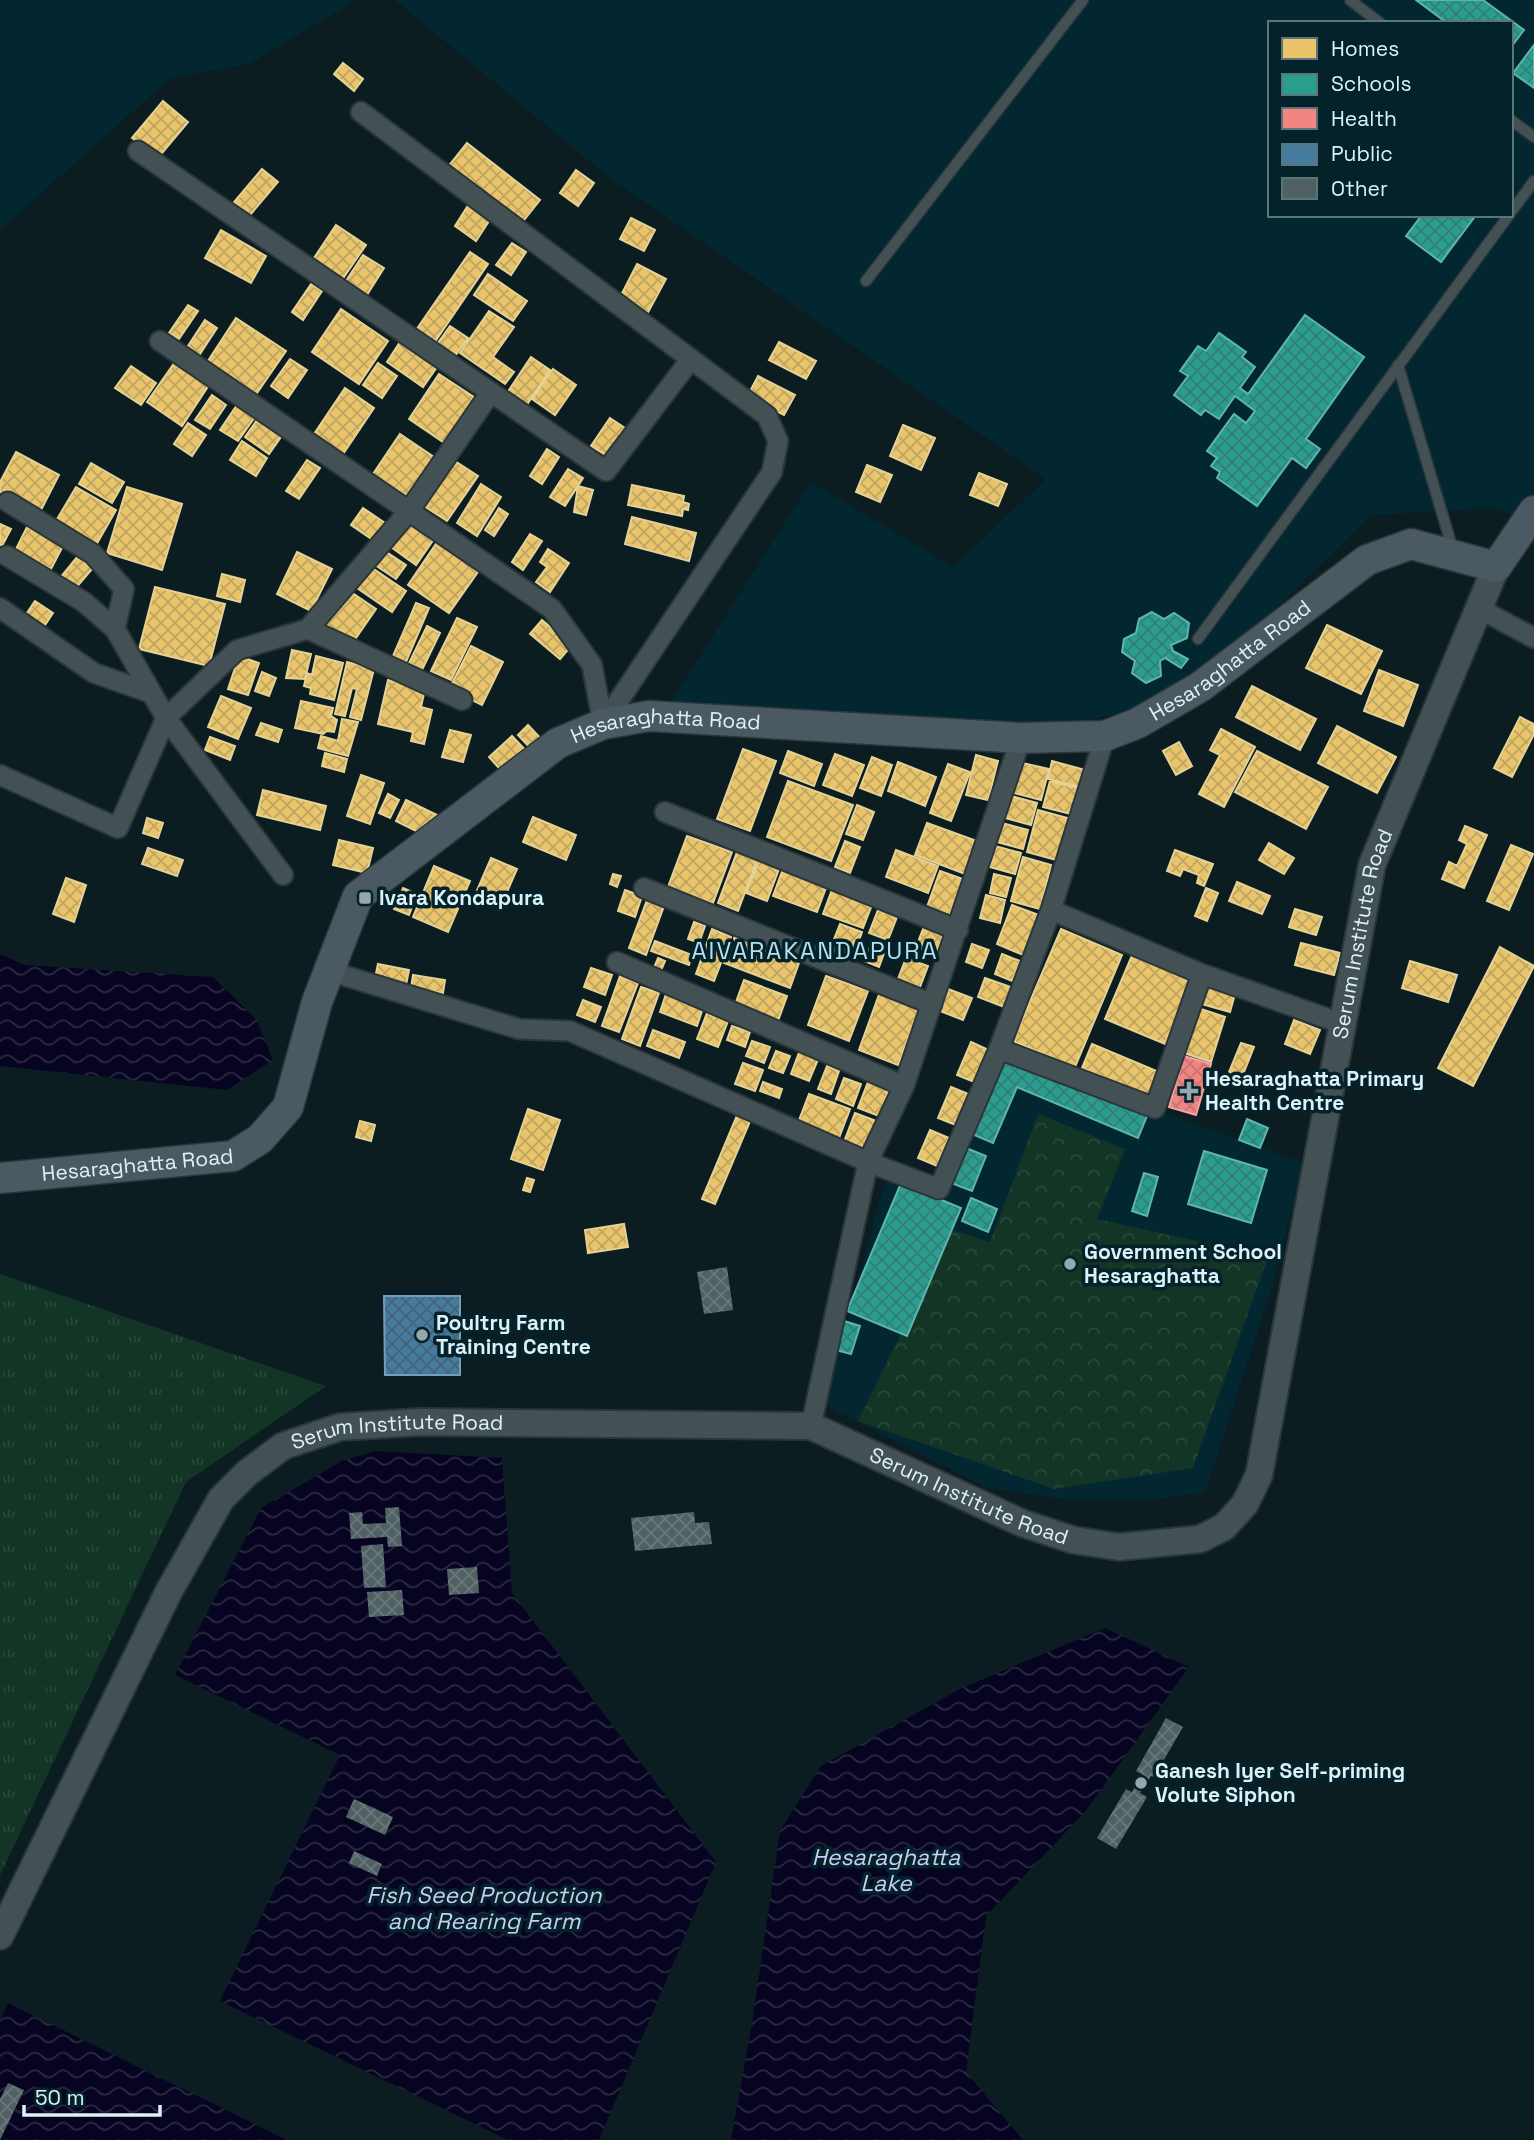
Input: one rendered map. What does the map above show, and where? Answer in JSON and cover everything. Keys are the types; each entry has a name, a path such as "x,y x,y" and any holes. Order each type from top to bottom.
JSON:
{"main road":[{"path":"1496,567 1534,511"},
{"name":"Hesaraghatta Road","path":"0,1178 233,1156 260,1139 288,1107 317,1002 358,896 558,743 603,724 649,716 1021,738 1105,736 1138,723 1200,687 1367,560 1411,544 1496,567"},
{"name":"Serum Institute Road","path":"0,1936 168,1593 221,1499 247,1473 283,1446 340,1427 420,1422 811,1426 1021,1523 1073,1540 1119,1547 1200,1539 1224,1527 1245,1504 1259,1475 1373,865 1496,567"}],"street":[{"path":"360,112 767,416 778,441 772,472 603,724"},
{"path":"138,151 606,471 691,359"},
{"path":"160,341 552,609 592,665 603,724"},
{"path":"0,775 118,828 166,718 237,650 308,629 409,511 491,392"},
{"path":"8,502 93,554 124,589 115,629"},
{"path":"7,556 84,602 115,629 166,718 283,875"},
{"path":"0,608 94,673 151,692"},
{"path":"1480,609 1534,638"},
{"path":"308,629 462,700"},
{"path":"329,971 519,1029 570,1031 868,1162 939,1189 999,1049 1051,910 1105,736"},
{"path":"811,1426 868,1162 904,1086 1021,738"},
{"path":"665,812 958,930"},
{"path":"644,888 932,1004"},
{"path":"1051,910 1202,974 1343,1024"},
{"path":"617,962 904,1086"},
{"path":"999,1049 1155,1108 1202,974"}],"lane":[{"path":"866,281 1083,0"},
{"path":"1350,0 1378,21"},
{"path":"1513,121 1534,137"},
{"path":"1513,209 1534,181"},
{"path":"1198,639 1507,217"},
{"path":"1398,365 1454,554"}],"shaded area":[{"path":"0,0 356,0 249,64 170,78 0,230"},
{"path":"395,0 1534,0 1534,523 1493,508 1371,515 1251,633 1200,676 1138,710 1049,727 669,705 811,482 953,567 1046,479 610,178"},
{"name":"Government School Hesaraghatta","path":"1001,1054 1304,1163 1271,1290 1205,1492 1147,1500 1068,1500 986,1487 825,1405 885,1181 943,1193"}],"green space":[{"name":"Government School Hesaraghatta","path":"1038,1114 1125,1149 1097,1219 1268,1257 1193,1468 1054,1489 858,1421 952,1230 990,1242"},
{"path":"0,1274 326,1386 186,1482 0,1875"}],"water":[{"path":"0,954 24,965 213,977 256,1019 273,1060 227,1090 0,1066"},
{"name":"Fish Seed Production and Rearing Farm","path":"376,1451 502,1458 512,1593 716,1862 599,2140 508,2140 220,2001 340,1755 175,1675 261,1508 342,1461"},
{"name":"Hesaraghatta Lake","path":"1105,1628 1189,1667 1085,1812 986,1916 966,2072 1023,2140 731,2140 752,2024 780,1831 821,1766 962,1688"},
{"path":"8,2003 287,2140 0,2140 0,2020"}],"building: Homes":[{"path":"343,63 363,79 354,91 334,74"},
{"path":"163,101 188,122 157,159 132,138"},
{"path":"467,143 540,200 520,225 447,168"},
{"path":"262,169 278,182 250,215 234,202"},
{"path":"576,170 594,183 578,206 560,193"},
{"path":"469,204 491,218 476,241 455,226"},
{"path":"631,218 655,230 644,251 620,239"},
{"path":"336,225 366,245 337,287 308,267"},
{"path":"221,230 266,256 251,283 205,258"},
{"path":"512,243 526,252 511,275 496,265"},
{"path":"470,252 488,264 432,346 414,333"},
{"path":"363,255 384,268 363,301 342,287"},
{"path":"637,264 666,279 645,318 617,303"},
{"path":"488,274 527,301 513,321 474,295"},
{"path":"311,284 322,291 303,320 292,312"},
{"path":"188,305 198,311 179,339 169,333"},
{"path":"341,309 388,341 359,384 312,352"},
{"path":"489,311 514,327 493,357 514,372 505,384 460,353"},
{"path":"236,318 286,351 255,396 206,364"},
{"path":"205,320 217,328 198,357 186,349"},
{"path":"450,326 468,338 453,359 435,347"},
{"path":"400,342 437,367 423,387 387,362"},
{"path":"779,342 816,361 806,379 769,360"},
{"path":"531,357 550,370 526,406 507,393"},
{"path":"290,359 307,370 288,398 271,386"},
{"path":"175,362 209,385 182,426 147,402"},
{"path":"378,363 397,376 382,398 363,385"},
{"path":"131,366 156,383 141,405 115,388"},
{"path":"553,369 576,385 555,415 532,399"},
{"path":"439,374 480,401 449,446 409,419"},
{"path":"758,376 795,395 784,415 747,397"},
{"path":"345,388 374,408 341,457 312,437"},
{"path":"212,395 226,405 210,429 195,420"},
{"path":"237,405 255,417 238,441 220,430"},
{"path":"610,418 625,428 607,456 591,446"},
{"path":"257,420 281,437 269,454 245,437"},
{"path":"188,423 206,435 192,456 174,444"},
{"path":"903,425 935,438 921,470 890,456"},
{"path":"400,434 437,459 410,498 373,474"},
{"path":"242,441 267,458 256,476 230,460"},
{"path":"547,449 559,457 542,484 530,476"},
{"path":"16,452 59,475 40,512 0,492 0,482"},
{"path":"307,460 320,468 299,499 286,491"},
{"path":"455,461 478,476 447,521 424,506"},
{"path":"91,463 124,482 112,503 79,484"},
{"path":"867,465 892,475 880,502 856,492"},
{"path":"568,469 583,478 565,506 550,497"},
{"path":"979,473 1007,484 998,506 970,495"},
{"path":"481,484 501,497 477,536 457,523"},
{"path":"632,485 684,496 683,502 689,504 688,510 683,509 682,516 628,505"},
{"path":"578,486 593,490 586,515 574,512"},
{"path":"76,487 116,510 96,545 56,521"},
{"path":"127,487 182,504 162,570 107,553"},
{"path":"363,508 385,523 373,540 351,525"},
{"path":"499,508 508,514 494,536 485,530"},
{"path":"632,517 696,533 689,561 625,544"},
{"path":"410,522 434,539 416,565 391,547"},
{"path":"0,524 11,529 2,546 0,545"},
{"path":"27,527 63,546 51,569 15,551"},
{"path":"530,534 542,541 523,570 512,562"},
{"path":"438,541 480,569 449,613 408,585"},
{"path":"382,549 406,565 396,579 372,563"},
{"path":"548,549 569,563 550,592 536,582 547,567 540,562"},
{"path":"297,552 332,569 311,611 277,594"},
{"path":"78,556 93,568 74,590 60,578"},
{"path":"368,565 406,591 392,612 354,586"},
{"path":"222,574 245,580 240,602 217,596"},
{"path":"155,587 225,604 209,666 139,649"},
{"path":"348,590 376,609 349,648 322,629"},
{"path":"35,601 53,613 43,628 25,616"},
{"path":"416,603 429,608 406,662 393,656"},
{"path":"457,618 477,627 451,680 431,671"},
{"path":"542,620 572,645 560,659 530,634"},
{"path":"1327,625 1382,651 1361,694 1306,668"},
{"path":"427,626 440,633 422,670 409,663"},
{"path":"471,646 503,662 482,705 449,689"},
{"path":"292,650 311,654 305,679 286,678"},
{"path":"239,656 259,663 248,695 228,689"},
{"path":"316,656 343,663 334,700 310,694 311,688 304,686 307,673 312,675"},
{"path":"347,662 374,669 361,720 350,717 357,689 352,688 345,716 335,714"},
{"path":"1379,670 1418,685 1403,726 1364,711"},
{"path":"262,672 276,678 269,696 255,691"},
{"path":"388,680 425,689 421,707 432,710 424,744 411,741 413,732 378,724"},
{"path":"1252,686 1316,719 1300,750 1236,717"},
{"path":"221,696 251,708 238,739 208,727"},
{"path":"301,701 333,708 331,716 337,720 334,732 327,731 323,734 295,728"},
{"path":"1520,717 1534,724 1534,734 1512,777 1494,768"},
{"path":"342,719 358,722 348,756 318,748 321,736 338,741"},
{"path":"261,723 282,730 278,742 256,735"},
{"path":"528,725 544,742 534,752 518,735"},
{"path":"1337,726 1396,757 1377,793 1318,763"},
{"path":"1221,729 1255,747 1224,807 1199,794 1220,755 1210,750"},
{"path":"450,730 471,735 463,762 442,757"},
{"path":"512,736 532,757 508,778 489,757"},
{"path":"210,737 235,746 230,760 205,750"},
{"path":"1179,742 1192,766 1176,775 1163,751"},
{"path":"743,749 776,761 750,831 717,819"},
{"path":"788,751 822,764 814,786 780,773"},
{"path":"1257,751 1328,787 1306,829 1235,792"},
{"path":"325,753 347,759 344,772 322,766"},
{"path":"835,754 864,765 852,796 823,785"},
{"path":"976,755 998,761 988,800 966,795"},
{"path":"872,757 892,765 881,796 860,788"},
{"path":"1052,761 1085,770 1080,787 1048,779"},
{"path":"898,762 936,777 925,806 888,791"},
{"path":"1018,762 1049,769 1041,800 1010,792"},
{"path":"948,764 970,772 951,821 930,813"},
{"path":"361,775 384,783 370,824 347,816"},
{"path":"788,781 853,805 831,861 767,837"},
{"path":"1050,781 1078,788 1071,814 1043,807"},
{"path":"263,790 326,806 320,830 257,815"},
{"path":"388,794 399,800 390,818 379,813"},
{"path":"1011,796 1037,803 1031,825 1005,818"},
{"path":"406,800 439,816 428,837 396,821"},
{"path":"857,805 874,812 863,840 846,834"},
{"path":"1038,810 1071,819 1060,861 1027,852"},
{"path":"533,817 576,835 566,860 523,842"},
{"path":"147,818 163,823 158,838 143,833"},
{"path":"927,823 977,841 965,874 915,855"},
{"path":"1002,823 1028,830 1023,849 997,842"},
{"path":"1465,826 1487,835 1464,888 1442,879 1449,862 1457,866 1467,844 1459,840"},
{"path":"687,836 732,852 713,903 668,887"},
{"path":"339,840 373,848 367,873 333,865"},
{"path":"845,841 860,847 850,873 835,867"},
{"path":"1269,843 1294,858 1284,874 1259,860"},
{"path":"1511,845 1533,854 1509,910 1487,901"},
{"path":"995,846 1021,853 1015,874 990,867"},
{"path":"148,848 183,860 177,876 142,864"},
{"path":"896,850 938,866 928,893 886,877"},
{"path":"1175,850 1213,864 1204,886 1197,883 1199,875 1183,869 1180,876 1167,871"},
{"path":"737,852 757,860 738,911 718,903"},
{"path":"1023,857 1051,865 1040,909 1011,901"},
{"path":"491,858 517,869 501,906 475,895"},
{"path":"759,861 779,869 767,901 746,893"},
{"path":"434,866 470,881 448,932 413,917"},
{"path":"783,869 827,885 817,912 773,896"},
{"path":"940,871 963,879 949,916 927,907"},
{"path":"613,874 621,876 617,887 610,884"},
{"path":"994,874 1011,878 1006,897 990,893"},
{"path":"66,878 86,885 74,922 53,914"},
{"path":"1237,882 1270,896 1262,914 1229,901"},
{"path":"833,887 873,902 863,928 823,914"},
{"path":"403,888 417,894 409,915 394,909"},
{"path":"1206,888 1218,893 1207,921 1195,916"},
{"path":"625,890 642,896 635,917 618,911"},
{"path":"986,895 1005,900 1000,923 980,918"},
{"path":"647,900 664,906 646,955 629,948"},
{"path":"1012,905 1039,915 1023,955 997,944"},
{"path":"1295,909 1322,917 1316,935 1289,927"},
{"path":"878,910 897,917 888,940 869,933"},
{"path":"694,922 705,926 699,943 688,939"},
{"path":"840,924 862,932 852,960 829,952"},
{"path":"925,924 945,931 936,955 916,947"},
{"path":"712,929 731,937 714,981 696,974"},
{"path":"1061,929 1122,955 1075,1067 1013,1041"},
{"path":"735,936 800,960 790,988 724,963"},
{"path":"655,941 692,955 689,965 651,951"},
{"path":"872,942 886,948 879,967 864,961"},
{"path":"1301,943 1340,953 1334,975 1295,965"},
{"path":"972,944 989,950 982,968 966,962"},
{"path":"1500,947 1534,966 1473,1086 1438,1068"},
{"path":"1133,953 1193,979 1165,1044 1105,1019"},
{"path":"1002,954 1020,961 1012,981 995,974"},
{"path":"658,958 665,961 660,973 653,970"},
{"path":"906,958 928,966 920,987 898,979"},
{"path":"1410,961 1457,975 1448,1002 1402,988"},
{"path":"378,964 409,970 406,985 375,978"},
{"path":"591,968 612,975 605,995 584,987"},
{"path":"413,975 445,980 443,993 411,988"},
{"path":"620,976 638,983 619,1032 602,1026"},
{"path":"826,976 868,991 849,1041 808,1025"},
{"path":"985,978 1011,987 1004,1007 978,997"},
{"path":"744,980 787,996 778,1021 735,1005"},
{"path":"1203,985 1235,994 1230,1012 1198,1003"},
{"path":"641,987 659,993 640,1046 622,1039"},
{"path":"881,989 921,1004 898,1065 859,1050"},
{"path":"948,989 972,998 963,1020 940,1011"},
{"path":"666,994 703,1008 697,1026 660,1012"},
{"path":"583,1000 601,1007 595,1022 577,1015"},
{"path":"1198,1008 1225,1017 1211,1062 1184,1053"},
{"path":"707,1013 728,1021 718,1047 697,1039"},
{"path":"1294,1020 1320,1030 1310,1054 1285,1044"},
{"path":"732,1026 750,1032 745,1047 727,1040"},
{"path":"653,1030 685,1042 679,1058 647,1046"},
{"path":"752,1041 770,1047 764,1063 746,1056"},
{"path":"971,1042 993,1052 979,1084 957,1075"},
{"path":"1241,1043 1254,1047 1240,1082 1227,1077"},
{"path":"1092,1044 1159,1072 1149,1096 1082,1068"},
{"path":"800,1050 819,1057 809,1081 791,1074"},
{"path":"776,1051 790,1056 783,1073 769,1068"},
{"path":"743,1063 763,1070 755,1091 735,1084"},
{"path":"827,1066 839,1071 831,1094 818,1089"},
{"path":"844,1078 861,1084 853,1106 836,1099"},
{"path":"763,1082 782,1089 779,1098 760,1091"},
{"path":"868,1082 889,1090 879,1116 858,1108"},
{"path":"951,1087 971,1095 958,1126 938,1118"},
{"path":"809,1094 850,1109 839,1138 798,1123"},
{"path":"528,1109 560,1120 543,1170 511,1159"},
{"path":"738,1113 751,1119 715,1204 702,1199"},
{"path":"855,1113 879,1122 869,1151 844,1142"},
{"path":"360,1121 375,1125 371,1141 356,1137"},
{"path":"930,1130 949,1138 937,1166 918,1158"},
{"path":"527,1178 534,1180 530,1192 523,1190"},
{"path":"624,1224 628,1247 588,1253 585,1230"}],"building: Schools":[{"path":"1416,0 1483,0 1512,21 1444,21"},
{"path":"1513,22 1524,30 1513,44"},
{"path":"1534,45 1534,88 1513,73"},
{"path":"1420,217 1475,217 1441,262 1406,236"},
{"path":"1305,315 1364,357 1306,439 1320,449 1306,468 1292,458 1257,506 1217,478 1220,472 1211,466 1217,458 1207,451 1234,414 1246,423 1255,411 1235,396 1219,419 1205,410 1201,415 1174,395 1188,376 1180,371 1198,346 1206,351 1219,333 1246,352 1242,357 1255,367 1240,388 1248,394"},
{"path":"1152,612 1164,619 1174,613 1189,623 1187,638 1171,645 1173,651 1188,659 1181,668 1165,658 1160,661 1161,676 1146,683 1132,673 1135,661 1122,652 1124,639 1136,633 1139,619"},
{"path":"1005,1056 1147,1116 1138,1138 1017,1087 993,1143 972,1134"},
{"path":"1247,1119 1268,1128 1260,1148 1239,1140"},
{"path":"966,1148 986,1156 972,1191 951,1183"},
{"path":"1204,1151 1267,1170 1251,1223 1188,1204"},
{"path":"1144,1173 1158,1177 1147,1216 1132,1211"},
{"path":"901,1183 961,1208 907,1336 847,1311"},
{"path":"971,1198 997,1209 988,1232 962,1221"},
{"path":"844,1321 860,1326 851,1354 836,1350"}],"building: Health":[{"path":"1184,1056 1211,1064 1196,1115 1169,1107"}],"building: Public":[{"name":"Poultry Farm Training Centre","path":"384,1296 460,1296 460,1375 385,1375"}],"building: Other":[{"path":"727,1267 733,1310 704,1314 697,1272"},
{"path":"399,1507 402,1546 388,1547 387,1537 351,1539 349,1513 362,1512 363,1524 386,1523 385,1508"},
{"path":"694,1512 695,1523 709,1522 712,1544 635,1551 631,1518"},
{"path":"383,1544 386,1587 364,1588 361,1546"},
{"path":"477,1567 479,1593 449,1595 447,1569"},
{"path":"402,1590 404,1615 369,1617 367,1592"},
{"name":"Ganesh Iyer Self-priming Volute Siphon","path":"1166,1718 1183,1727 1154,1777 1151,1776 1140,1793 1147,1797 1116,1849 1097,1838 1126,1789 1132,1792 1142,1774 1136,1771"},
{"path":"354,1799 393,1817 385,1835 346,1817"},
{"path":"354,1851 382,1864 377,1876 349,1863"},
{"path":"8,2083 24,2090 0,2140 0,2099"}],"place":[{"name":"Ivara Kondapura","path":"365,898"},
{"name":"Hesaraghatta Primary Health Centre","path":"1189,1091"},
{"name":"Government School Hesaraghatta","path":"1070,1264"},
{"name":"Poultry Farm Training Centre","path":"422,1335"},
{"name":"Ganesh Iyer Self-priming Volute Siphon","path":"1141,1783"}],"district":[{"name":"AIVARAKANDAPURA","path":"815,951"}]}
